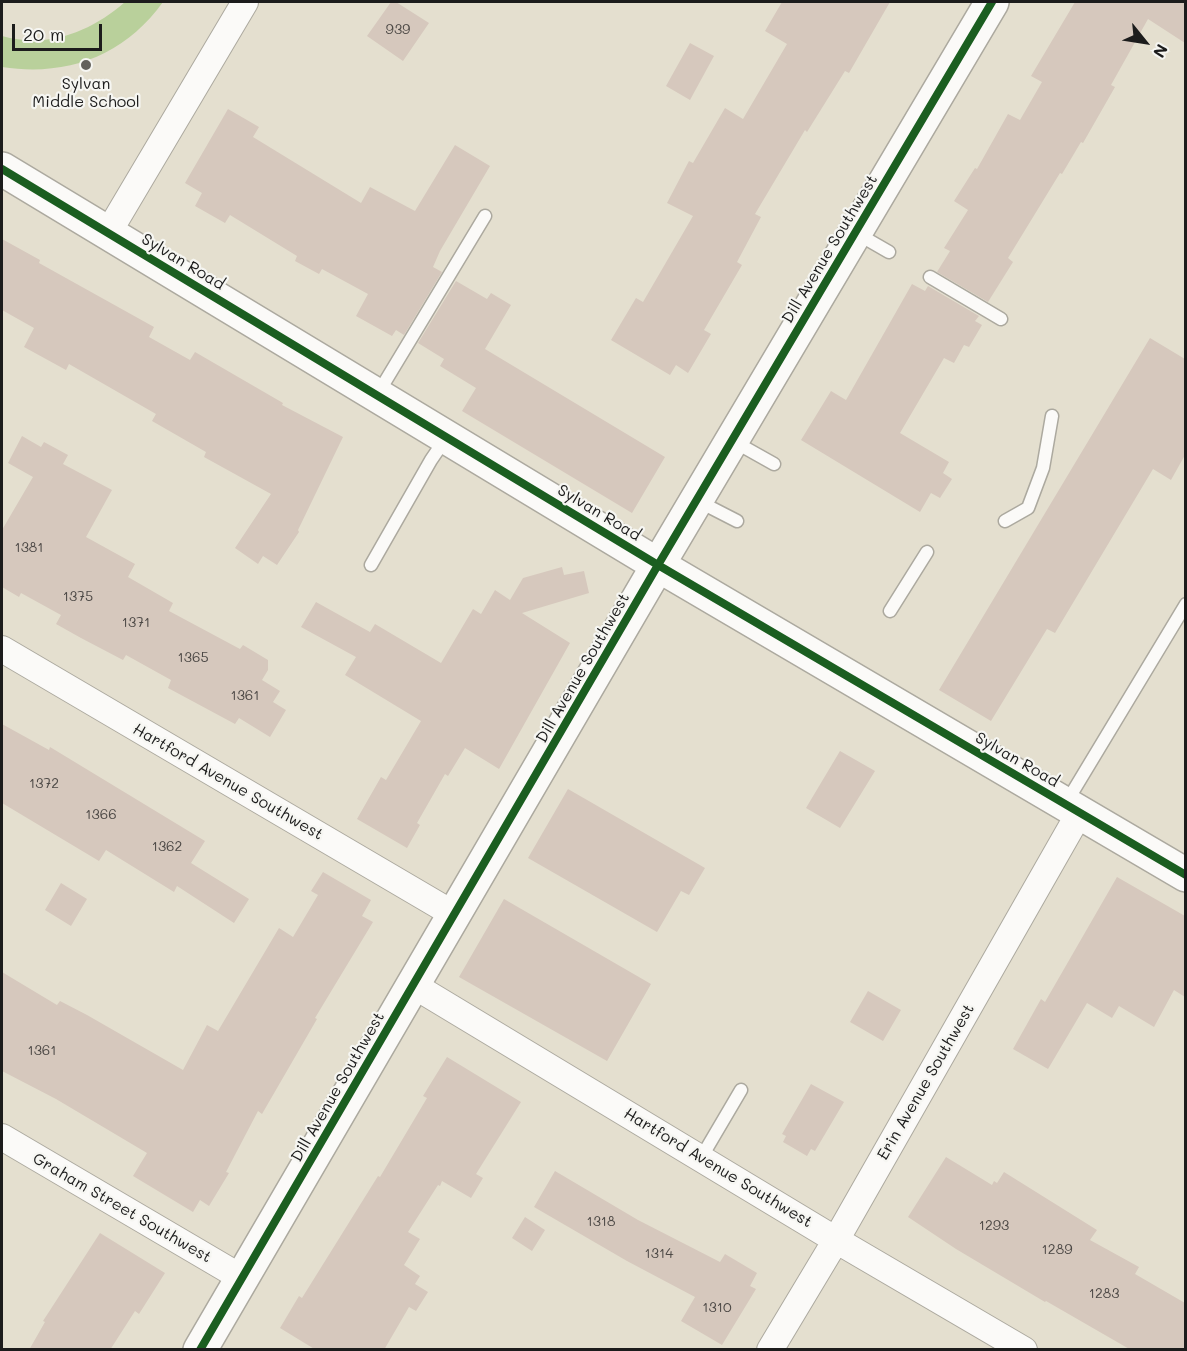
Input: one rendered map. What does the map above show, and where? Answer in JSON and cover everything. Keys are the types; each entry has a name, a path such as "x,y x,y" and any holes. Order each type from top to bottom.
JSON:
{"main road":[{"name":"Dill Avenue Southwest","path":"200,1350 658,565 992,2"},
{"name":"Sylvan Road","path":"2,169 658,565 1185,875"}],"street":[{"path":"108,233 245,2"},
{"name":"Hartford Avenue Southwest","path":"2,649 455,915"},
{"name":"Erin Avenue Southwest","path":"770,1350 836,1240 1073,808"},
{"name":"Hartford Avenue Southwest","path":"413,985 836,1240 1024,1350"},
{"name":"Graham Street Southwest","path":"2,1137 242,1278"}],"lane":[{"path":"377,395 485,216"},
{"path":"855,232 889,252"},
{"path":"930,277 1001,319"},
{"path":"1005,521 1028,508 1043,468 1052,416"},
{"path":"371,565 430,460 447,437"},
{"path":"732,440 774,464"},
{"path":"697,500 737,521"},
{"path":"890,611 927,552"},
{"path":"1073,808 1185,604"},
{"path":"701,1158 741,1090"}],"green space":[{"path":"125,2 163,2 148,21 131,36 112,49 92,58 49,69 2,67 2,36 19,40 35,40 68,35 98,22"}],"building":[{"path":"391,2 396,2 429,23 403,61 367,36"},
{"path":"782,2 890,2 849,73 845,71 807,132 805,130 755,214 761,217 737,262 742,265 704,330 711,334 688,373 676,365 670,375 611,340 636,298 643,302 693,216 667,203 689,161 693,163 725,108 743,119 787,44 765,31"},
{"path":"1075,2 1185,2 1185,43 1148,19 1111,85 1115,87 1083,143 1081,142 1062,174 1060,173 1008,258 1013,262 988,302 937,272 950,251 944,248 968,210 954,201 975,168 977,169 1008,114 1020,120 1042,82 1031,76"},
{"path":"690,43 714,56 690,100 666,86"},
{"path":"228,109 259,127 253,137 361,203 370,187 415,211 455,145 490,166 440,251 433,267 442,272 404,335 396,330 392,336 356,316 368,294 322,269 319,274 295,261 297,256 230,215 225,223 195,206 202,193 185,183"},
{"path":"2,239 40,260 39,263 154,327 149,337 190,360 195,352 283,403 282,405 343,437 299,532 277,565 263,556 258,564 235,548 271,494 204,457 206,452 152,421 156,414 69,364 66,370 24,347 34,328 2,310"},
{"path":"456,281 487,299 491,293 511,305 485,349 665,457 632,513 462,411 476,388 440,366 444,359 418,343"},
{"path":"912,284 925,291 928,286 979,316 975,321 982,325 969,347 964,345 954,363 944,358 900,433 949,462 943,473 952,479 940,498 931,493 920,512 801,440 831,391 846,400"},
{"path":"1150,338 1185,359 1185,455 1171,480 1153,469 1055,633 1047,629 991,721 939,690"},
{"path":"22,436 41,447 44,442 68,455 63,464 112,490 86,537 135,564 128,577 173,603 169,611 240,649 243,645 268,660 268,670 262,680 280,691 273,702 286,710 270,737 239,718 235,724 168,688 171,680 126,655 123,660 81,638 56,624 61,615 21,593 19,597 2,587 2,530 33,477 8,463"},
{"path":"562,567 564,575 584,571 589,593 522,613 570,643 499,769 465,748 448,776 445,774 417,823 420,825 407,848 357,819 381,777 386,780 421,721 345,675 356,657 301,627 316,602 370,632 375,624 441,663 473,609 481,614 495,590 510,600 523,578"},
{"path":"2,724 49,750 50,747 205,841 191,863 249,899 234,923 177,886 174,892 106,850 99,861 2,803"},
{"path":"840,751 875,771 840,828 806,808"},
{"path":"568,789 705,868 689,895 681,891 657,932 528,858"},
{"path":"323,872 371,900 362,916 373,922 315,1018 317,1019 262,1114 258,1111 226,1172 229,1173 209,1206 200,1200 193,1212 133,1176 147,1153 56,1099 2,1071 2,972 57,1005 60,1001 183,1070 207,1025 218,1031 279,928 293,937 318,895 311,891"},
{"path":"1117,877 1185,916 1185,997 1174,990 1154,1027 1119,1006 1112,1018 1087,1003 1048,1069 1013,1049 1041,999 1045,1002"},
{"path":"61,883 87,899 71,926 45,910"},
{"path":"504,899 651,984 607,1061 459,977"},
{"path":"868,991 901,1010 883,1041 850,1022"},
{"path":"447,1057 521,1102 476,1174 483,1178 471,1198 442,1181 408,1232 420,1239 404,1265 420,1276 415,1284 428,1292 416,1311 409,1307 384,1350 316,1350 280,1328 299,1296 302,1298 378,1176 380,1177 427,1098 423,1096"},
{"path":"811,1084 844,1102 815,1151 811,1149 807,1156 783,1142 786,1136 782,1134"},
{"path":"946,1157 992,1185 994,1181 997,1183 1004,1172 1097,1230 1090,1240 1139,1267 1135,1274 1185,1303 1185,1350 1131,1350 956,1249 908,1217"},
{"path":"555,1171 638,1220 720,1262 725,1254 757,1273 750,1286 756,1289 722,1345 681,1321 695,1297 534,1207"},
{"path":"525,1217 545,1230 532,1251 512,1238"},
{"path":"100,1233 165,1273 139,1314 135,1311 110,1350 29,1350 45,1322 43,1321"}],"cycle path":[{"path":"200,1350 658,565 992,2"},
{"path":"2,169 658,565 1186,875"}],"place":[{"name":"Sylvan Middle School","path":"86,65"}]}
